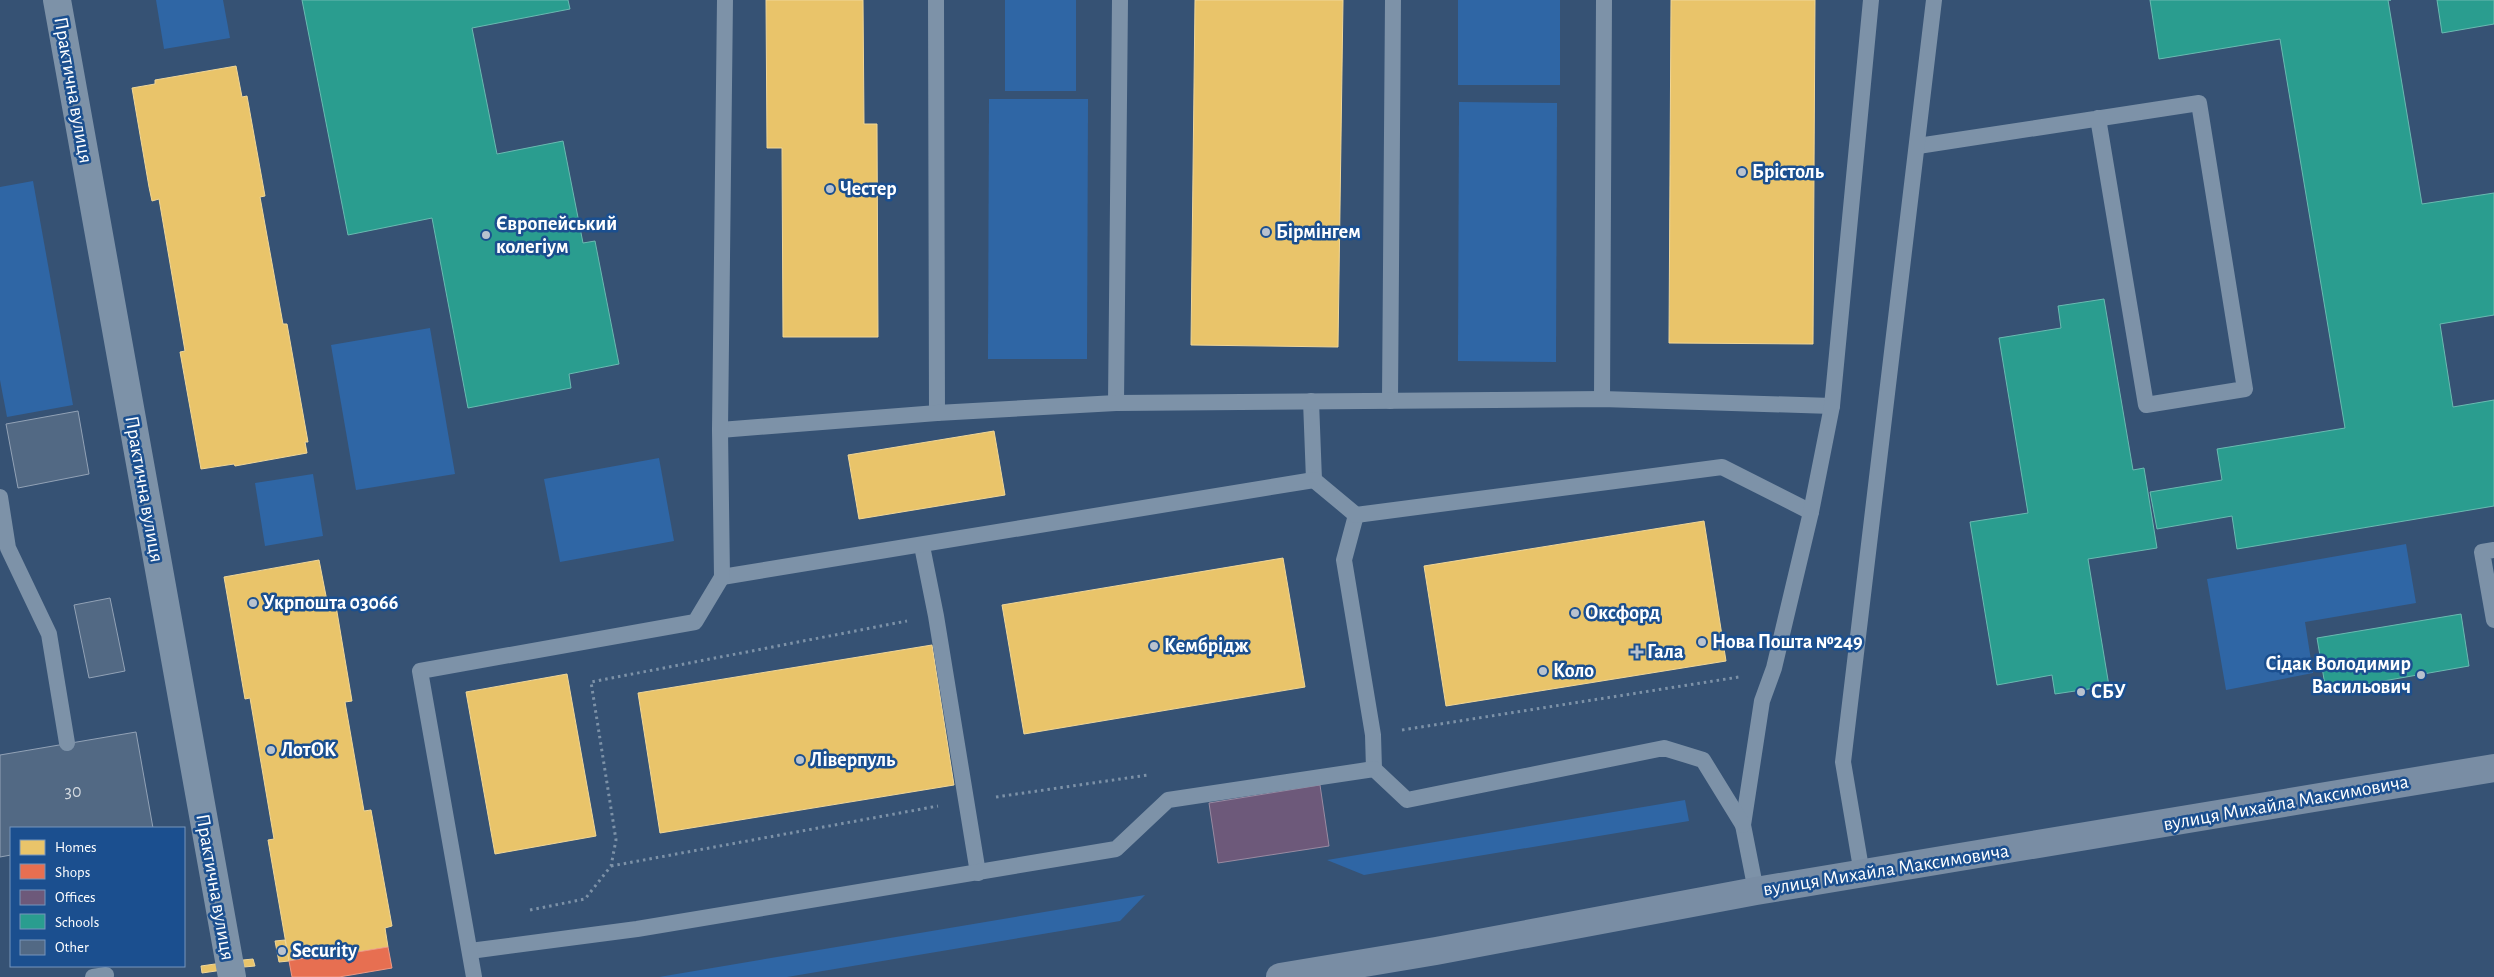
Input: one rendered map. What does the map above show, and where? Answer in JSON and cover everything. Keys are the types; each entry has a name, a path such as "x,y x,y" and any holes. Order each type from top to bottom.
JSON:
{"main road":[{"name":"вулиця Михайла Максимовича","path":"1280,977 1333,973 1756,891 2494,768"}],"street":[{"name":"Практична вулиця","path":"57,0 232,977"}],"lane":[{"path":"474,977 420,671 694,622 722,577 720,430 725,0"},
{"path":"936,0 937,413"},
{"path":"1116,403 1120,0"},
{"path":"1390,401 1393,0"},
{"path":"1602,398 1604,0"},
{"path":"1756,891 1743,825 1762,701 1774,668 1811,512 1832,406 1871,0"},
{"path":"1862,874 1843,762 1934,0"},
{"path":"1918,146 2098,118 2199,103 2245,389 2146,405 2098,118"},
{"path":"720,430 937,413 1116,403 1602,398 1832,406"},
{"path":"1311,401 1314,480 1356,515 1722,466 1811,512"},
{"path":"722,577 922,546 1314,480"},
{"path":"0,497 8,548 49,634 67,743"},
{"path":"1356,515 1344,560 1373,735 1374,769 1407,800 1664,748 1703,760 1743,825"},
{"path":"922,546 936,616 978,873"},
{"path":"2494,550 2482,552 2494,620"},
{"path":"470,951 637,929 1116,849 1168,800 1374,769"}],"path":[{"path":"521,912 585,899 611,866 616,840 592,682 936,616"}],"shaded area":[{"path":"156,0 223,0 230,38 164,49"},
{"path":"1005,0 1076,0 1076,91 1005,91"},
{"path":"1458,0 1560,0 1560,85 1458,85"},
{"path":"989,99 1088,99 1087,359 988,359"},
{"path":"1459,102 1557,103 1556,362 1458,361"},
{"path":"33,181 73,405 7,417 0,380 0,187"},
{"path":"430,328 455,474 356,490 331,345"},
{"path":"659,458 674,541 560,562 544,479"},
{"path":"313,474 323,536 265,546 255,483"},
{"path":"2406,544 2416,603 2305,622 2313,673 2226,690 2207,579"},
{"path":"1685,800 1689,821 1364,875 1327,860"},
{"path":"1145,895 1120,921 787,977 659,977"}],"building: Homes":[{"name":"Честер","path":"766,0 863,0 864,124 877,124 878,337 783,337 782,148 767,148"},
{"name":"Бірмінгем","path":"1195,0 1343,0 1338,347 1191,345"},
{"name":"Брістоль","path":"1671,0 1815,0 1813,344 1669,343"},
{"path":"236,66 242,97 247,96 265,196 260,197 283,324 287,324 308,442 305,442 307,453 235,466 234,464 201,469 180,352 185,351 159,199 152,201 132,88 155,84 155,80"},
{"path":"994,431 1005,495 859,519 848,455"},
{"name":"Оксфорд","path":"1704,521 1726,661 1446,706 1424,566"},
{"name":"Кембрідж","path":"1283,558 1305,687 1024,734 1002,605"},
{"path":"319,560 327,601 335,600 352,701 345,702 364,811 371,810 392,926 385,928 388,947 321,958 321,955 289,961 268,840 274,839 250,698 245,699 224,577"},
{"name":"Ліверпуль","path":"932,645 954,785 660,833 638,693"},
{"path":"567,674 596,836 495,854 466,692"},
{"name":"Security","path":"285,940 289,961 279,962 275,941"},
{"path":"253,959 255,966 244,967 243,960"},
{"path":"243,960 244,967 202,973 201,966"}],"building: Shops":[{"path":"388,947 392,968 339,977 292,977 289,961 321,955 321,958"}],"building: Offices":[{"path":"1320,785 1329,846 1218,863 1209,803"}],"building: Schools":[{"path":"302,0 568,0 570,9 472,28 497,154 563,141 583,243 595,241 619,364 569,374 571,388 468,408 432,218 348,235"},
{"path":"2150,0 2388,0 2422,204 2494,193 2494,315 2440,324 2453,407 2494,400 2494,506 2237,549 2232,516 2157,529 2150,492 2222,480 2217,449 2345,428 2280,39 2159,59"},
{"path":"2437,0 2494,0 2494,24 2442,33"},
{"path":"2104,299 2133,470 2144,468 2157,548 2088,559 2109,686 2055,694 2052,675 1997,685 1970,522 2028,513 1999,338 2061,328 2058,306"},
{"path":"2461,614 2469,666 2326,691 2317,638"}],"building: Other":[{"path":"78,411 89,474 18,488 6,424"},
{"path":"110,598 125,671 89,678 74,605"},
{"path":"136,732 153,827 10,827 10,855 0,857 0,755"}],"place":[{"name":"Брістоль","path":"1742,172"},
{"name":"Честер","path":"830,189"},
{"name":"Бірмінгем","path":"1266,232"},
{"name":"Європейський колегіум","path":"486,235"},
{"name":"Укрпошта 03066","path":"253,603"},
{"name":"Оксфорд","path":"1575,613"},
{"name":"Нова Пошта №249","path":"1702,642"},
{"name":"Кембрідж","path":"1154,646"},
{"name":"Гала","path":"1637,652"},
{"name":"Коло","path":"1543,671"},
{"name":"Сідак Володимир Васильович","path":"2421,675"},
{"name":"СБУ","path":"2081,692"},
{"name":"ЛотОК","path":"271,750"},
{"name":"Ліверпуль","path":"800,760"},
{"name":"Security","path":"282,951"}]}
